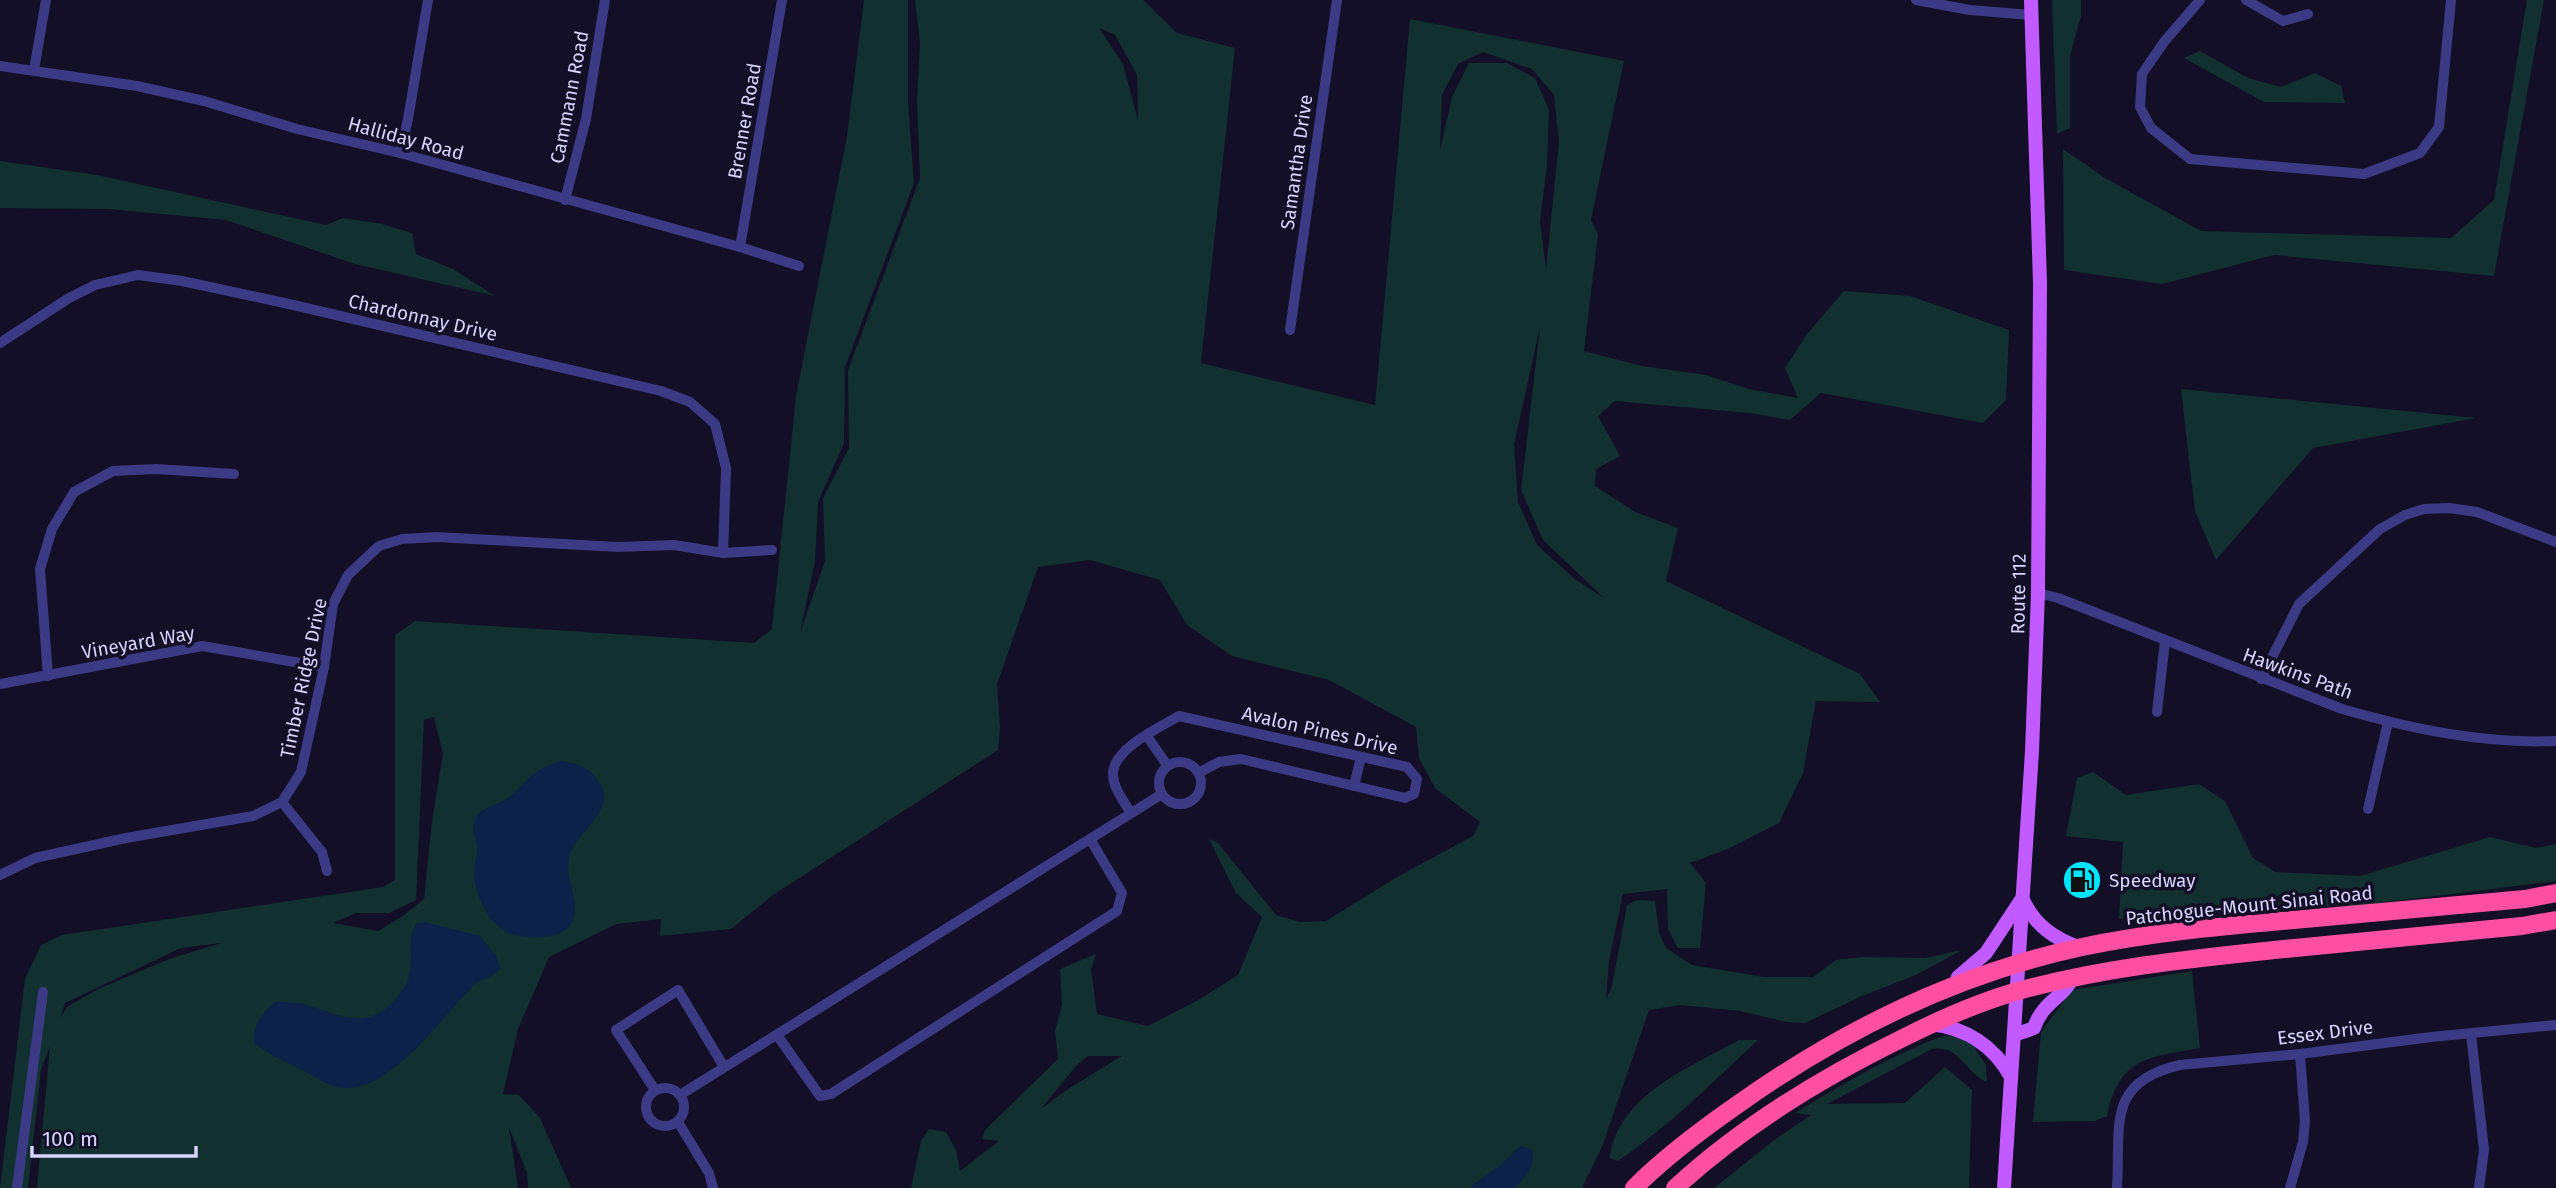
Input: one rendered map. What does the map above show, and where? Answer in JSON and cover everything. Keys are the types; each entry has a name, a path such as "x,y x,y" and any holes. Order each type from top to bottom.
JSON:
{"highway":[{"name":"Patchogue-Mount Sinai Road","path":"1634,1188 1715,1121 1776,1077 1833,1042 1920,999 2018,965 2081,948 2185,930 2525,899 2556,893"},
{"path":"1675,1188 1756,1124 1814,1086 1931,1024 2017,991 2123,968 2190,958 2442,934 2556,920"}],"main road":[{"name":"Route 112","path":"2004,1188 2033,735 2038,593 2040,283 2031,0"},
{"path":"1955,986 1958,977 1986,953 2022,899 2045,930 2060,940 2081,948"},
{"path":"2014,1035 2034,1028 2046,1005 2067,990 2072,979"},
{"path":"1931,1024 1956,1029 1978,1040 1997,1057 2011,1077"}],"street":[{"path":"34,70 46,0"},
{"path":"400,153 428,0"},
{"name":"Cammann Road","path":"565,200 586,119 605,0"},
{"name":"Brenner Road","path":"740,247 782,0"},
{"name":"Samantha Drive","path":"1290,330 1337,0"},
{"path":"1916,0 1970,10 2031,15"},
{"path":"2200,0 2164,42 2142,74 2140,107 2151,128 2190,159 2364,174 2420,153 2439,127 2451,0"},
{"path":"2246,0 2283,20 2308,14"},
{"name":"Halliday Road","path":"0,66 137,86 204,101 297,129 400,153 740,247 799,266"},
{"name":"Chardonnay Drive","path":"2,339 95,285 138,275 182,281 289,304 661,391 690,402 715,424 726,468 723,553"},
{"path":"48,676 40,569 52,529 74,492 113,471 234,474"},
{"path":"2262,679 2299,604 2371,537 2405,515 2424,509 2449,508 2477,512 2556,542"},
{"name":"Timber Ridge Drive","path":"282,802 301,772 324,667 333,604 348,575 379,546 402,539 437,537 618,547 674,545 723,553 772,550"},
{"name":"Hawkins Path","path":"2038,593 2058,598 2342,709 2388,722 2470,737 2522,743 2556,741"},
{"path":"2157,712 2165,641"},
{"name":"Vineyard Way","path":"0,684 202,646 324,667"},
{"name":"Avalon Pines Drive","path":"1131,813 1120,796 1113,773 1121,753 1179,716 1407,767 1417,779 1414,794 1405,798 1241,759 1219,762 1200,772"},
{"path":"2368,809 2388,722"},
{"path":"1147,736 1167,765"},
{"path":"1354,786 1361,757"},
{"path":"1176,761 1188,762 1200,772 1202,788 1191,802 1172,803 1162,794 1160,774 1167,765 1176,761"},
{"path":"680,1094 1162,794"},
{"path":"0,875 35,858 126,838 253,816 282,802 322,852 327,872"},
{"path":"778,1035 820,1096 831,1094 1118,911 1122,893 1090,839"},
{"path":"655,1090 616,1030 677,990 724,1067"},
{"path":"17,1188 43,992"},
{"name":"Essex Drive","path":"2117,1188 2120,1113 2137,1083 2149,1074 2180,1065 2556,1025"},
{"path":"2472,1034 2484,1150 2479,1188"},
{"path":"2290,1188 2303,1142 2305,1121 2301,1054"},
{"path":"671,1088 680,1094 684,1112 678,1122 660,1126 649,1118 646,1106 650,1094 655,1090 671,1088"},
{"path":"678,1122 709,1174 713,1188"}],"green space":[{"path":"864,0 908,0 908,103 914,183 845,367 844,443 818,502 815,561 800,633 825,561 823,498 849,448 848,370 920,178 917,102 920,43 915,0 1143,0 1177,33 1235,48 1201,363 1375,405 1410,19 1624,61 1591,220 1598,234 1584,351 1642,366 1706,375 1749,389 1798,398 1785,368 1807,334 1844,291 1910,296 2009,330 2006,400 1983,423 1821,393 1790,420 1749,413 1615,401 1598,416 1620,456 1596,469 1595,486 1635,512 1678,528 1666,581 1860,674 1880,702 1816,701 1803,773 1779,823 1730,848 1690,863 1706,883 1700,948 1678,948 1668,929 1667,889 1623,894 1609,961 1606,999 1612,986 1627,905 1638,900 1655,901 1659,932 1666,948 1692,965 1763,977 1813,977 1836,960 1862,957 1926,958 1962,950 1916,975 1862,996 1805,1023 1786,1022 1740,1011 1680,1005 1649,1010 1602,1147 1582,1188 911,1188 921,1141 929,1129 946,1132 956,1150 960,1171 999,1141 982,1139 985,1130 1058,1059 1055,1031 1062,1005 1060,969 1096,954 1091,969 1097,1014 1148,1026 1238,975 1262,917 1236,893 1209,839 1218,843 1276,915 1300,922 1326,921 1397,877 1473,836 1480,822 1435,788 1419,758 1416,727 1329,680 1232,656 1187,625 1160,580 1090,560 1038,567 997,684 1000,727 998,750 773,895 731,929 660,936 661,919 616,924 549,957 518,1029 503,1094 519,1095 540,1118 571,1188 528,1188 527,1173 509,1127 518,1188 37,1188 50,1046 41,1070 28,1188 0,1188 25,979 41,945 62,935 383,887 395,880 395,635 415,621 754,643 772,629 796,396 847,136","holes":["1099,28 1115,35 1137,75 1138,121 1123,64","1483,52 1532,69 1554,95 1559,141 1546,269 1540,222 1547,164 1549,110 1535,78 1507,63 1469,63 1452,97 1440,150 1442,95 1458,64","1540,327 1521,490 1543,540 1604,598 1576,580 1537,545 1518,502 1514,445","434,717 443,754 432,821 424,899 378,931 333,923 356,913 389,913 416,900 424,720","221,943 169,959 98,989 67,1007 60,1018 65,1003 181,948","1088,1056 1122,1056 1041,1109 1076,1066"]},
{"path":"2052,0 2081,0 2081,16 2070,56 2070,128 2057,134"},
{"path":"2527,0 2544,0 2494,276 2274,255 2162,284 2064,270 2063,149 2105,178 2201,231 2451,238 2494,200"},
{"path":"2200,51 2248,78 2281,87 2315,73 2341,86 2345,103 2264,102 2184,58"},
{"path":"0,161 97,175 326,225 343,218 382,224 412,233 416,254 453,269 495,296 355,264 226,220 108,209 0,208"},
{"path":"2181,389 2476,418 2313,448 2216,560 2195,511"},
{"path":"2093,772 2126,795 2199,784 2225,801 2253,858 2275,872 2360,876 2490,837 2536,848 2556,844 2556,881 2355,906 2182,908 2119,919 2123,842 2066,836 2077,778"},
{"path":"2192,971 2200,1048 2151,1058 2128,1071 2112,1097 2107,1116 2095,1121 2033,1122 2041,1032 2072,990"},
{"path":"1953,1035 1978,1045 1975,1049 1986,1065 1987,1082 1950,1051 1932,1049 1827,1104 1905,1103 1945,1067 1972,1090 1969,1188 1714,1188 1811,1115 1795,1113 1882,1063 1932,1040"},
{"path":"1739,1040 1758,1040 1655,1133 1618,1161 1609,1158 1617,1132 1627,1116 1654,1089"}],"water":[{"path":"561,761 586,768 603,790 600,811 569,857 574,916 571,924 558,934 540,937 515,935 498,926 480,900 474,869 477,845 474,824 477,816 484,810 510,797 541,769"},
{"path":"425,922 480,936 497,957 500,969 474,985 416,1048 381,1077 363,1085 345,1088 334,1086 254,1043 259,1020 275,1002 303,1004 353,1018 364,1018 385,1009 407,983 413,931 416,924"},
{"path":"1521,1146 1531,1149 1533,1161 1515,1188 1470,1188 1502,1164"}],"place":[{"name":"Speedway","path":"2082,880"}]}
